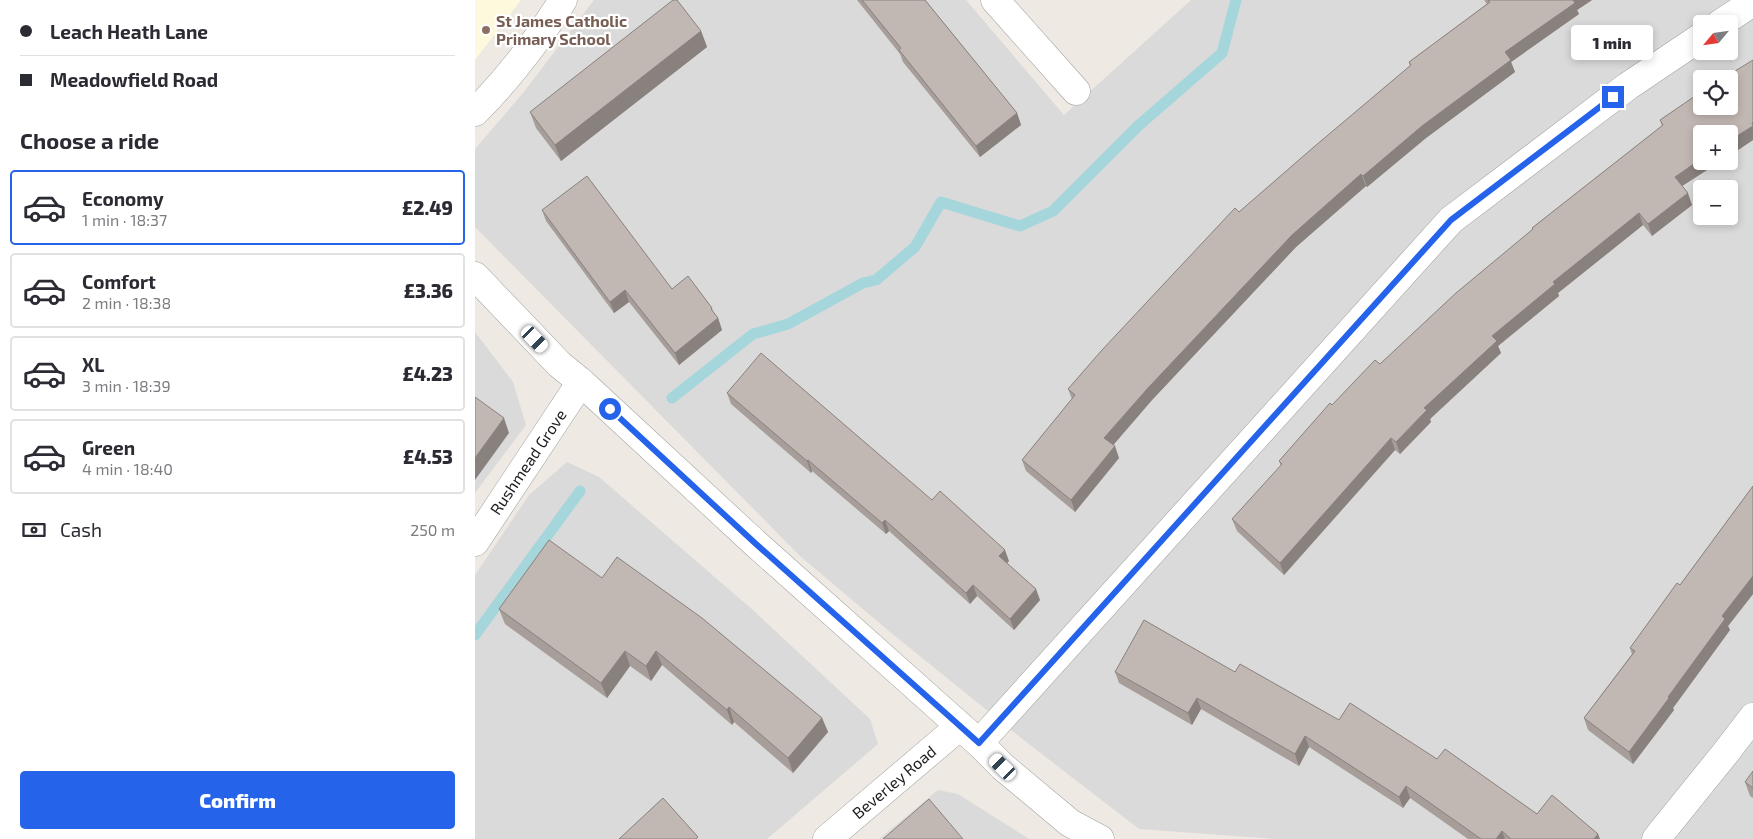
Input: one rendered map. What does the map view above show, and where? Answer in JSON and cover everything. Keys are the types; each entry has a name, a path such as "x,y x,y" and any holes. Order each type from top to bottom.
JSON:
{"street":[{"path":"475,112 495,92 551,19 563,0"},
{"path":"995,0 1076,91"},
{"path":"1734,15 1753,2"},
{"name":"Beverley Road","path":"827,839 970,734 1451,220 1628,86 1693,41"},
{"path":"475,276 559,364 581,382 756,544 970,734 1003,767 1069,823 1100,839"},
{"name":"Rushmead Grove","path":"475,542 581,382"},
{"path":"1656,839 1753,717"}],"shaded area":[{"name":"St James Catholic Primary School","path":"475,0 521,0 475,60"},
{"path":"594,0 966,0 1064,115 1191,0 1753,0 1753,839 1274,839 1139,829 1025,741 890,632 800,556 475,227 475,149 523,93"},
{"path":"475,332 513,382 526,425 475,493"},
{"path":"567,462 599,477 754,611 870,719 878,744 767,839 475,839 475,575 529,495"},
{"path":"938,790 958,794 1029,839 879,839"}],"building":[{"path":"673,0 677,0 701,31 555,145 530,112"},
{"path":"862,0 925,0 1017,113 976,146 899,50 901,48"},
{"path":"1488,0 1573,0 1575,3 1505,52 1511,60 1422,126 1363,176 1361,174 1292,235 1148,388 1104,438 1115,446 1071,500 1022,460 1075,395 1068,389 1235,208 1239,212 1411,65 1409,62 1490,2"},
{"path":"1753,60 1753,126 1738,135 1738,125 1693,125 1693,165 1675,177 1688,193 1648,224 1639,213 1553,282 1555,284 1492,336 1497,341 1424,408 1427,410 1396,442 1391,438 1280,563 1232,519 1282,464 1279,461 1330,403 1332,405 1375,360 1380,364 1456,293 1532,228 1663,125 1660,120 1693,97 1693,115 1738,115 1737,70"},
{"path":"587,176 672,289 688,276 718,318 675,353 625,290 610,302 542,210"},
{"path":"761,353 932,500 940,491 1005,550 999,556 1036,589 1010,619 973,585 966,593 885,520 882,523 727,393"},
{"path":"475,397 504,418 475,458"},
{"path":"1753,486 1753,576 1722,616 1725,619 1629,752 1584,718 1635,651 1630,648 1677,583 1680,585"},
{"path":"549,540 602,578 617,557 702,618 822,718 788,758 729,707 727,710 656,651 646,666 625,651 601,683 499,609"},
{"path":"1144,620 1235,672 1240,664 1339,720 1350,703 1437,759 1445,749 1537,814 1552,795 1598,834 1594,839 1511,839 1502,831 1496,839 1481,839 1406,786 1399,797 1305,736 1295,754 1197,698 1188,713 1115,672"},
{"path":"1753,771 1753,788 1745,782"},
{"path":"663,798 698,837 696,839 619,839"},
{"path":"929,799 963,839 883,839"}],"waterway":[{"path":"672,398 753,334 788,324 863,283 876,280 915,247 941,202 1020,226 1053,211 1138,126 1222,53 1236,0"},
{"path":"475,635 580,491"}],"place":[{"name":"St James Catholic Primary School","path":"486,30"}],"route":[{"path":"610,409 756,544 979,743 1451,220 1613,97"}]}
